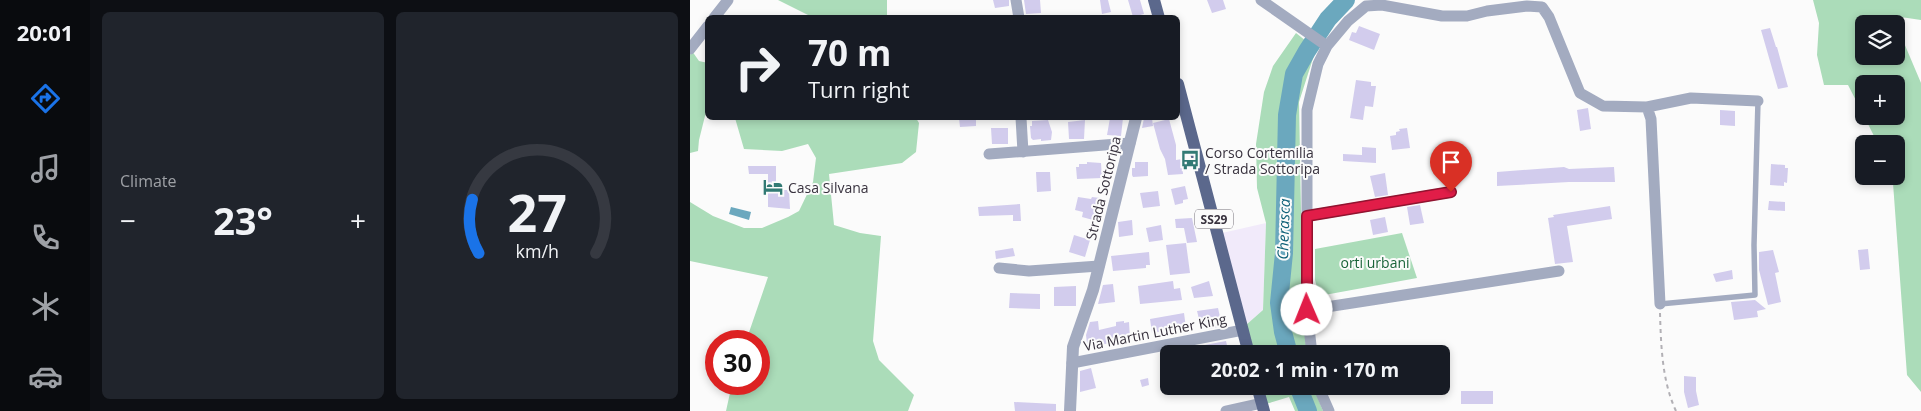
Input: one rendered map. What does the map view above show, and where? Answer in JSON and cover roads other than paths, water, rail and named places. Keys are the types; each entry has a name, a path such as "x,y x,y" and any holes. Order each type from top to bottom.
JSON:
{"main road":[{"path":"1154,0 1158,15"},
{"name":"SS29","path":"1180,92 1246,345"}],"street":[{"path":"716,15 728,0"},
{"path":"1016,0 1018,15"},
{"path":"1266,2 1327,46"},
{"path":"1311,345 1307,310 1307,110 1316,72 1327,46 1348,21 1366,6 1382,5 1442,16 1467,16 1487,11 1527,6 1542,8 1549,17 1580,93 1603,106 1647,108 1691,98 1758,100"},
{"path":"690,49 705,30"},
{"path":"1647,108 1651,119 1660,304"},
{"path":"1021,120 1023,152"},
{"name":"Strada Sottoripa","path":"1070,411 1073,347 1099,266 1136,120"},
{"path":"989,154 1130,144"},
{"path":"1307,216 1451,192"},
{"path":"1000,268 1029,271 1099,266"},
{"path":"1307,310 1559,271"},
{"name":"Via Martin Luther King","path":"1072,363 1242,330"},
{"path":"1322,395 1329,411"},
{"path":"1226,411 1263,407"}],"lane":[{"path":"1660,304 1755,296 1754,245 1758,100"}],"water":[{"path":"731,207 751,212 749,220 729,214"}],"waterway":[{"name":"Cherasca","path":"1287,345 1279,303 1284,253 1287,115 1294,74 1328,19 1346,0"},
{"name":"Cherasca","path":"1302,395 1308,411"}],"place":[{"name":"Corso Cortemilia / Strada Sottoripa","path":"1190,160"},
{"name":"Casa Silvana","path":"773,187"}],"park label":[{"name":"orti urbani","path":"1375,262"}]}
